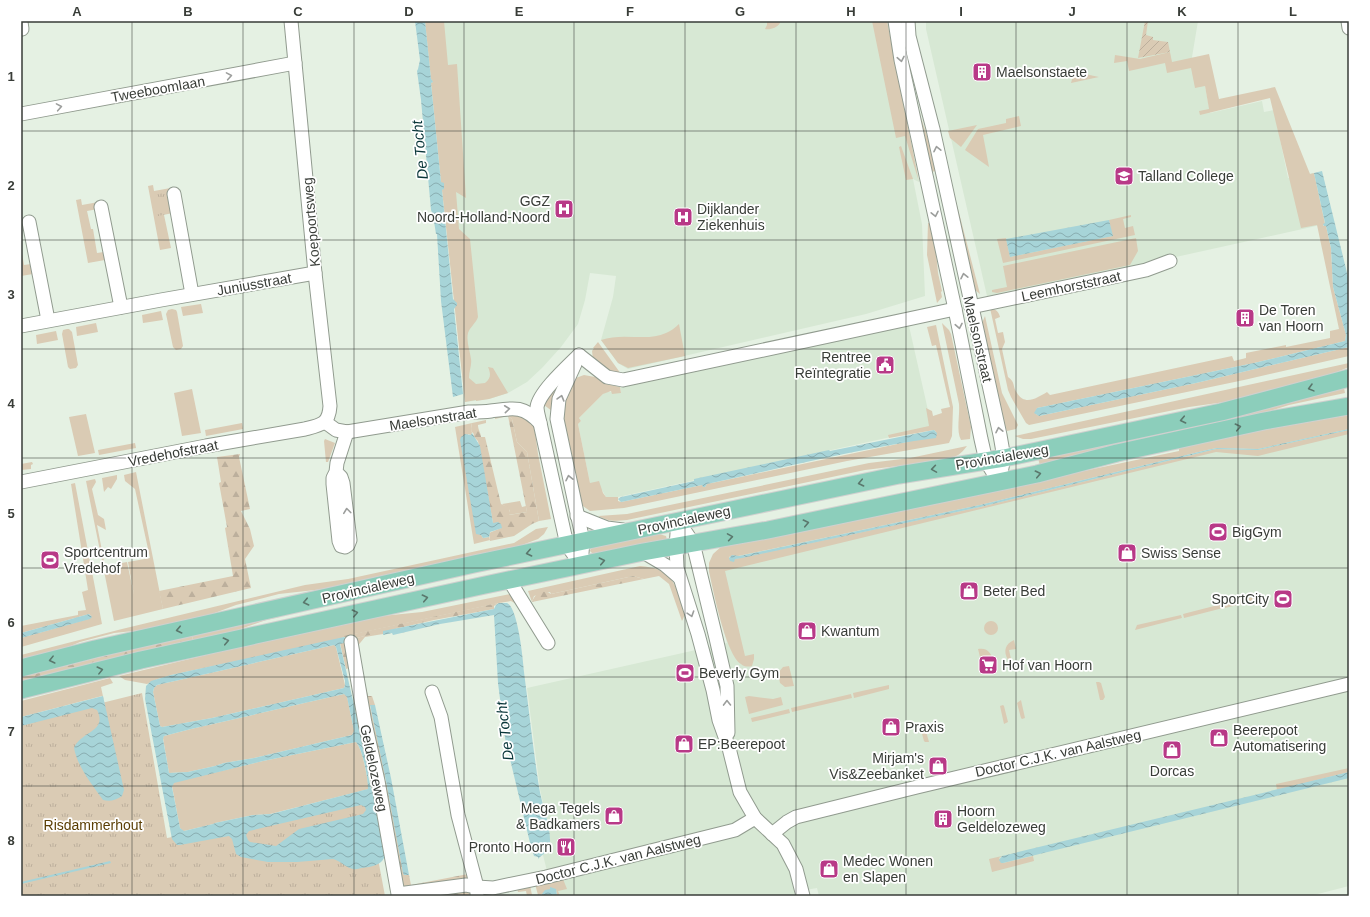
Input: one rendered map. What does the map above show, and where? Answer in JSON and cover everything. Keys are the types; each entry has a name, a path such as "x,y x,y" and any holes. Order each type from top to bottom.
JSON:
{"main road":[{"name":"Provincialeweg","path":"21,668 95,649 466,566 900,475 1004,458 1221,412 1349,378"},
{"name":"Provincialeweg","path":"21,690 141,660 509,580 643,552 768,530 1054,470 1125,451 1264,421 1349,406"}],"street":[{"name":"Koepoortsweg","path":"291,21 330,406 329,414 325,422"},
{"name":"Maelsonstraat","path":"895,21 901,60 986,461 999,482"},
{"name":"Maelsonstraat","path":"908,21 909,36 933,129 1004,458 999,482"},
{"path":"1348,21 1349,28"},
{"name":"Tweeboomlaan","path":"21,114 296,63"},
{"path":"174,194 192,294"},
{"path":"101,207 121,307"},
{"path":"29,222 48,320"},
{"name":"Leemhorststraat","path":"971,307 1146,270 1170,261"},
{"name":"Juniusstraat","path":"21,326 192,294 316,273"},
{"name":"Maelsonstraat","path":"579,355 607,377 623,380 955,309"},
{"path":"579,355 562,371 542,396 537,407 540,423 581,565"},
{"path":"575,543 578,516 557,419 559,399 579,355"},
{"name":"Maelsonstraat","path":"347,432 469,412 511,408 519,409 534,416 540,423"},
{"path":"325,422 336,430 347,432 337,463 336,472"},
{"name":"Vredehofstraat","path":"21,482 206,446 305,429 325,422"},
{"path":"578,516 607,528 632,531"},
{"path":"678,521 693,543 727,686 729,748"},
{"path":"678,521 675,561 698,634 719,720 729,748 740,792 755,818 783,844 796,869 803,896"},
{"path":"643,552 665,565 679,577"},
{"path":"509,580 548,643"},
{"name":"Geldelozeweg","path":"351,642 398,894"},
{"name":"Doctor C.J.K. van Aalstweg","path":"772,834 786,822 796,817 932,783 1349,684"},
{"path":"432,692 441,718 458,814 477,892"},
{"name":"Doctor C.J.K. van Aalstweg","path":"398,894 466,885 477,892 584,868 735,830 755,818"}],"shaded area":[{"name":"Dijklander Ziekenhuis","path":"425,21 887,21 919,182 913,179 922,224 925,296 866,314 628,369 618,363 601,340 613,297 616,276 590,273 585,300 578,324 561,347 542,368 527,382 508,393 489,399 465,402"},
{"name":"Talland College","path":"926,21 1198,21 1192,57 1205,86 1210,113 1262,101 1264,112 1274,110 1288,178 1314,173 1325,224 995,297 987,296 926,29"},
{"path":"909,326 932,428 618,497 606,497 602,490 590,483 578,424 581,421 579,418 606,392 621,392 620,387"},
{"name":"Hof van Hoorn","path":"1349,429 1349,886 1310,896 819,896 817,888 794,892 795,896 557,896 556,889 551,887 543,855 547,822 540,789 527,688 727,643 709,571 729,558 980,505 1207,450 1217,448 1243,449"}],"green space":[{"path":"425,21 444,21 448,65 457,64 466,198 456,192 459,229 470,239 478,317 468,333 471,361 469,378 476,384 485,383 490,376 488,367 493,368 508,393 489,399 476,401 465,402 442,190 444,188 441,182 431,83 433,82 431,79"},
{"path":"767,21 780,21 780,23 773,28 765,29"},
{"path":"872,21 887,21 919,182 905,136 896,138"},
{"path":"1145,21 1148,21 1146,35 1153,37 1153,40 1168,42 1170,52 1138,58"},
{"path":"1170,52 1172,62 1209,54 1219,99 1275,87 1310,174 1314,173 1325,224 1323,225 1326,226 1331,248 1333,287 1346,335 1345,341 1254,363 1037,408 1036,414 1039,416 1196,383 1349,347 1349,356 1244,380 1029,425 1026,423 1008,390 990,308 997,311 1000,317 995,319 998,333 1003,332 1005,342 1002,349 1008,377 1012,381 1020,397 1027,400 1031,400 1047,392 1050,395 1232,356 1234,361 1246,358 1246,353 1330,338 1330,331 1339,329 1317,225 1301,228 1270,98 1200,115 1199,111 1209,109 1205,86 1195,88 1191,68 1167,73 1165,63 1129,71 1127,61 1114,63 1115,55 1140,59"},
{"path":"1085,74 1099,77 1071,83 1073,76 1084,79"},
{"path":"919,110 938,171 929,172 916,111"},
{"path":"1019,116 1021,126 983,135 989,167 965,150 978,129 1006,123 1006,119"},
{"path":"977,125 961,147 950,138 948,131"},
{"path":"901,146 913,179 906,180 899,147"},
{"path":"153,185 154,191 176,187 177,191 158,215 164,215 171,248 160,250 148,186"},
{"path":"169,192 173,213 158,216 154,195"},
{"path":"81,199 82,205 104,201 105,204 98,209 87,211 91,229 93,229 97,253 104,252 105,260 88,263 76,200"},
{"path":"954,201 956,202 958,209 980,294 970,286"},
{"path":"1131,215 1131,217 1123,219 1125,228 1133,226 1135,235 1003,263 997,239 1006,238 1010,257 1112,236 1109,220"},
{"path":"928,223 932,223 934,230 938,273 942,291 942,297 937,303 927,255"},
{"path":"1136,238 1138,251 1130,265 997,293 992,292 992,290 1007,287 1003,266"},
{"path":"21,247 24,265 31,264 33,274 21,276"},
{"path":"201,304 203,313 183,316 181,307"},
{"path":"168,310 176,310 177,312 183,346 181,349 176,350 173,347 166,314"},
{"path":"161,311 163,320 143,323 142,315"},
{"path":"985,316 1002,393 1018,425 1016,429 1007,431 1003,421 980,328"},
{"path":"96,323 98,332 77,336 76,327"},
{"path":"942,323 951,334 971,427 970,439 961,440 958,428 959,404"},
{"path":"679,324 685,356 628,368 618,363 601,340 618,337 659,336 670,331"},
{"path":"936,325 953,407 952,436 949,443 847,461 624,508 590,511 583,506 577,493 563,433 563,402 573,379 584,375 595,377 606,384 620,387 621,393 612,394 611,391 603,394 579,418 581,421 578,424 590,483 599,481 606,497 618,497 618,501 621,502 702,485 705,487 707,484 907,442 936,432 934,430 889,438 888,435 929,426 926,408 932,411 933,416 942,413 941,409 950,407 936,345 932,346 927,327"},
{"path":"67,329 72,332 78,365 76,368 70,369 68,367 62,334 63,330"},
{"path":"56,331 58,340 37,344 36,335"},
{"path":"598,342 621,374 613,374 593,359 592,351"},
{"path":"1349,363 1349,367 1327,376 1239,400 1189,407 1031,439 1023,439 1015,436"},
{"path":"559,383 552,411 544,405 547,397"},
{"path":"1344,388 1345,393 1289,405 1241,420 1040,466 1038,458"},
{"path":"192,389 201,433 182,436 174,393"},
{"path":"517,413 530,422 531,425 534,424 538,454 551,519 539,521 527,452 517,442 512,419 508,416 495,419 495,414"},
{"path":"86,414 95,453 78,456 69,417"},
{"path":"1349,415 1349,429 1258,449 1217,448 1207,450 980,505 738,556 730,556 729,558 735,559 980,507 1216,449 1258,450 1349,430 1349,434 1258,456 1216,452 725,571 745,656 754,654 752,666 743,666 735,658 725,636 709,571 709,563 713,554 723,545 771,537 1179,451 1179,447 1246,433"},
{"path":"508,416 512,419 517,442 527,452 539,521 514,536 490,541 489,533 501,528 493,523 478,441 473,436 474,434 471,430 471,426 472,423 486,420 486,423 478,425 478,427 481,437 485,437 501,504 510,508 509,515 527,512"},
{"path":"242,423 243,429 206,436 205,430"},
{"path":"472,423 472,433 471,435 468,434 481,535 483,538 489,537 490,540 474,544 455,427"},
{"path":"325,439 335,443 328,462 326,462"},
{"path":"135,443 136,448 99,455 98,450"},
{"path":"967,446 958,455 947,460 865,470 627,520 612,521 598,516 627,514 869,463 910,458"},
{"path":"240,454 239,457 250,509 241,511 250,529 254,546 245,559 251,588 163,609 159,591 233,576 225,528 227,527 219,483 221,482 217,457"},
{"path":"32,462 33,464 31,465 31,469 21,470 21,464"},
{"path":"136,472 163,609 114,621 86,481 95,479 96,482 92,489 98,515 104,519 106,530 97,525 105,566 127,562 134,595 128,562 150,558 135,489 125,481 124,475"},
{"path":"117,475 117,479 111,489 108,487 104,492 102,478"},
{"path":"75,483 102,624 21,647 21,638 92,617 89,614 21,633 21,626 78,615 78,611 86,610 82,592 88,590 71,484"},
{"path":"520,501 522,507 526,506 527,512 508,515 510,510 502,504"},
{"path":"548,527 544,534 538,539 503,552 333,588 279,594 236,605 204,617 152,629 114,633 80,642 54,653 21,661 21,655 305,585 348,579 514,543 536,529"},
{"path":"659,534 666,536 667,540 593,554 590,551 591,548"},
{"path":"640,566 657,569 673,581 683,608 684,615 682,621 669,584 659,576 644,579 633,576 551,594 550,592 534,596 532,602 528,591"},
{"path":"633,576 644,579 532,602 537,594 542,592 551,594"},
{"path":"510,594 520,604 516,604 511,601 499,603 171,675 147,684 125,680 119,676 327,626 372,617 422,612"},
{"path":"1261,595 1262,599 1225,608 1224,604"},
{"path":"498,603 494,606 494,609 434,620 348,640 344,636"},
{"path":"1222,604 1223,608 1184,618 1183,614"},
{"path":"278,614 279,617 218,637 193,643 192,634"},
{"path":"1181,615 1182,618 1135,630 1137,625"},
{"path":"988,621 994,621 998,625 998,631 994,635 988,635 984,631 984,625"},
{"path":"383,631 383,634 365,637 356,648 353,639"},
{"path":"192,634 193,643 21,685 21,677"},
{"path":"1014,640 1016,649 1009,650 1011,659 1008,660 1005,651 1007,646"},
{"path":"348,642 350,664 349,668 346,669 340,643"},
{"path":"334,645 336,647 345,685 344,688 212,718 162,727 160,726 153,692 157,685"},
{"path":"978,649 987,650 994,663 990,664 987,656 980,657"},
{"path":"789,666 794,686 785,687 780,683 778,673 783,667"},
{"path":"110,678 113,683 101,687 104,701 102,696 21,717 21,701"},
{"path":"1096,682 1101,683 1105,697 1103,700 1100,700"},
{"path":"889,685 889,689 854,698 853,693"},
{"path":"364,688 366,688 368,696 372,696 375,705 370,706 386,777 380,779"},
{"name":"Risdammerhout","path":"142,693 167,838 367,800 385,896 21,896 21,723"},
{"path":"344,694 347,696 354,731 352,735 188,772 169,773 163,738 164,736"},
{"path":"851,694 852,698 792,712 791,708"},
{"path":"749,696 773,699 781,697 783,705 749,714 745,697"},
{"path":"1021,700 1025,718 1022,719 1017,703"},
{"path":"1003,705 1008,722 1004,724 1000,706"},
{"path":"789,709 790,713 752,722 751,718"},
{"path":"924,724 929,742 924,741 920,727"},
{"path":"356,742 363,757 369,789 270,814 253,815 184,831 180,828 172,786 174,782 263,761"},
{"path":"1349,768 1349,772 1277,790 1276,784"},
{"path":"386,781 404,875 409,875 411,885 468,874 467,881 410,890 399,883 381,782"},
{"path":"1002,856 999,858 1003,863 1033,856 1034,861 992,872 989,859"},
{"path":"563,879 567,889 558,891 560,896 557,896 556,889 538,895 535,884"},
{"path":"530,885 532,895 527,896 526,891 518,892 517,888"},
{"path":"472,892 473,896 447,896 447,894"}],"water":[{"path":"415,21 425,21 431,79 433,82 431,83 441,182 444,183 444,189 442,190 453,299 457,303 454,309 463,394 453,397 441,301 437,234 431,210 417,71 420,60"},
{"path":"1322,171 1349,281 1349,347 1196,383 1039,416 1034,413 1037,408 1254,363 1345,341 1346,335 1333,287 1331,248 1326,226 1323,224 1325,223 1314,173"},
{"path":"1109,220 1113,236 1010,257 1006,239"},
{"path":"1349,429 1258,450 1216,449 980,507 735,559 734,562 730,561 729,558 732,555 739,556 980,505 1207,450 1217,448 1258,449"},
{"path":"934,430 937,433 936,438 878,447 821,459 707,484 705,487 702,485 621,502 618,499 621,497 694,481 694,479 829,450"},
{"path":"472,433 480,446 493,523 498,522 501,524 502,528 490,532 489,537 483,538 481,535 476,534 460,440 465,434 471,435"},
{"name":"De Tocht","path":"499,603 507,603 511,607 517,624 539,787 548,823 550,847 538,859 538,857 534,856 531,847 505,738 498,683 494,615 440,624 393,635 392,633 383,635 383,631 494,609"},
{"path":"89,614 92,617 90,619 21,638 21,633"},
{"path":"344,637 348,640 348,642 340,644 368,766 371,789 374,794 385,854 382,861 373,866 356,869 350,868 333,859 297,862 268,862 241,857 236,854 232,839 229,836 177,845 172,839 145,699 146,686 151,681 171,675","holes":["334,645 336,647 345,681 344,688 212,718 162,727 160,726 153,692 157,685","344,694 347,697 354,731 352,735 254,758 224,763 188,772 169,773 163,739 164,736","356,742 363,757 368,789 271,814 253,815 184,831 180,828 172,787 174,783 263,761","361,805 365,807 366,810 363,814 299,829 276,846 250,842 246,835 249,831"]},
{"path":"103,696 124,790 122,796 111,801 103,800 90,782 82,769 74,748 77,742 92,731 99,723 97,710 92,708 21,726 21,717"},
{"path":"370,705 375,705 391,778 409,875 404,875 403,873"},
{"path":"1349,772 1349,778 1003,863 999,860 1002,856"},
{"path":"110,861 111,863 21,884 21,882"},
{"path":"550,887 556,889 557,896 542,896 545,890 550,889"}],"place":[{"name":"Maelsonstaete","path":"982,72"},
{"name":"Talland College","path":"1124,176"},
{"name":"GGZ Noord-Holland-Noord","path":"564,209"},
{"name":"Dijklander Ziekenhuis","path":"683,217"},
{"name":"De Toren van Hoorn","path":"1245,318"},
{"name":"Rentree Reïntegratie","path":"885,365"},
{"name":"BigGym","path":"1218,532"},
{"name":"Swiss Sense","path":"1127,553"},
{"name":"Sportcentrum Vredehof","path":"50,560"},
{"name":"Beter Bed","path":"969,591"},
{"name":"SportCity","path":"1283,599"},
{"name":"Kwantum","path":"807,631"},
{"name":"Hof van Hoorn","path":"988,665"},
{"name":"Beverly Gym","path":"685,673"},
{"name":"Praxis","path":"891,727"},
{"name":"Beerepoot Automatisering","path":"1219,738"},
{"name":"EP:Beerepoot","path":"684,744"},
{"name":"Dorcas","path":"1172,750"},
{"name":"Mirjam's Vis&Zeebanket","path":"938,766"},
{"name":"Mega Tegels & Badkamers","path":"614,816"},
{"name":"Hoorn Geldelozeweg","path":"943,819"},
{"name":"Pronto Hoorn","path":"566,847"},
{"name":"Medec Wonen en Slapen","path":"829,869"}]}
